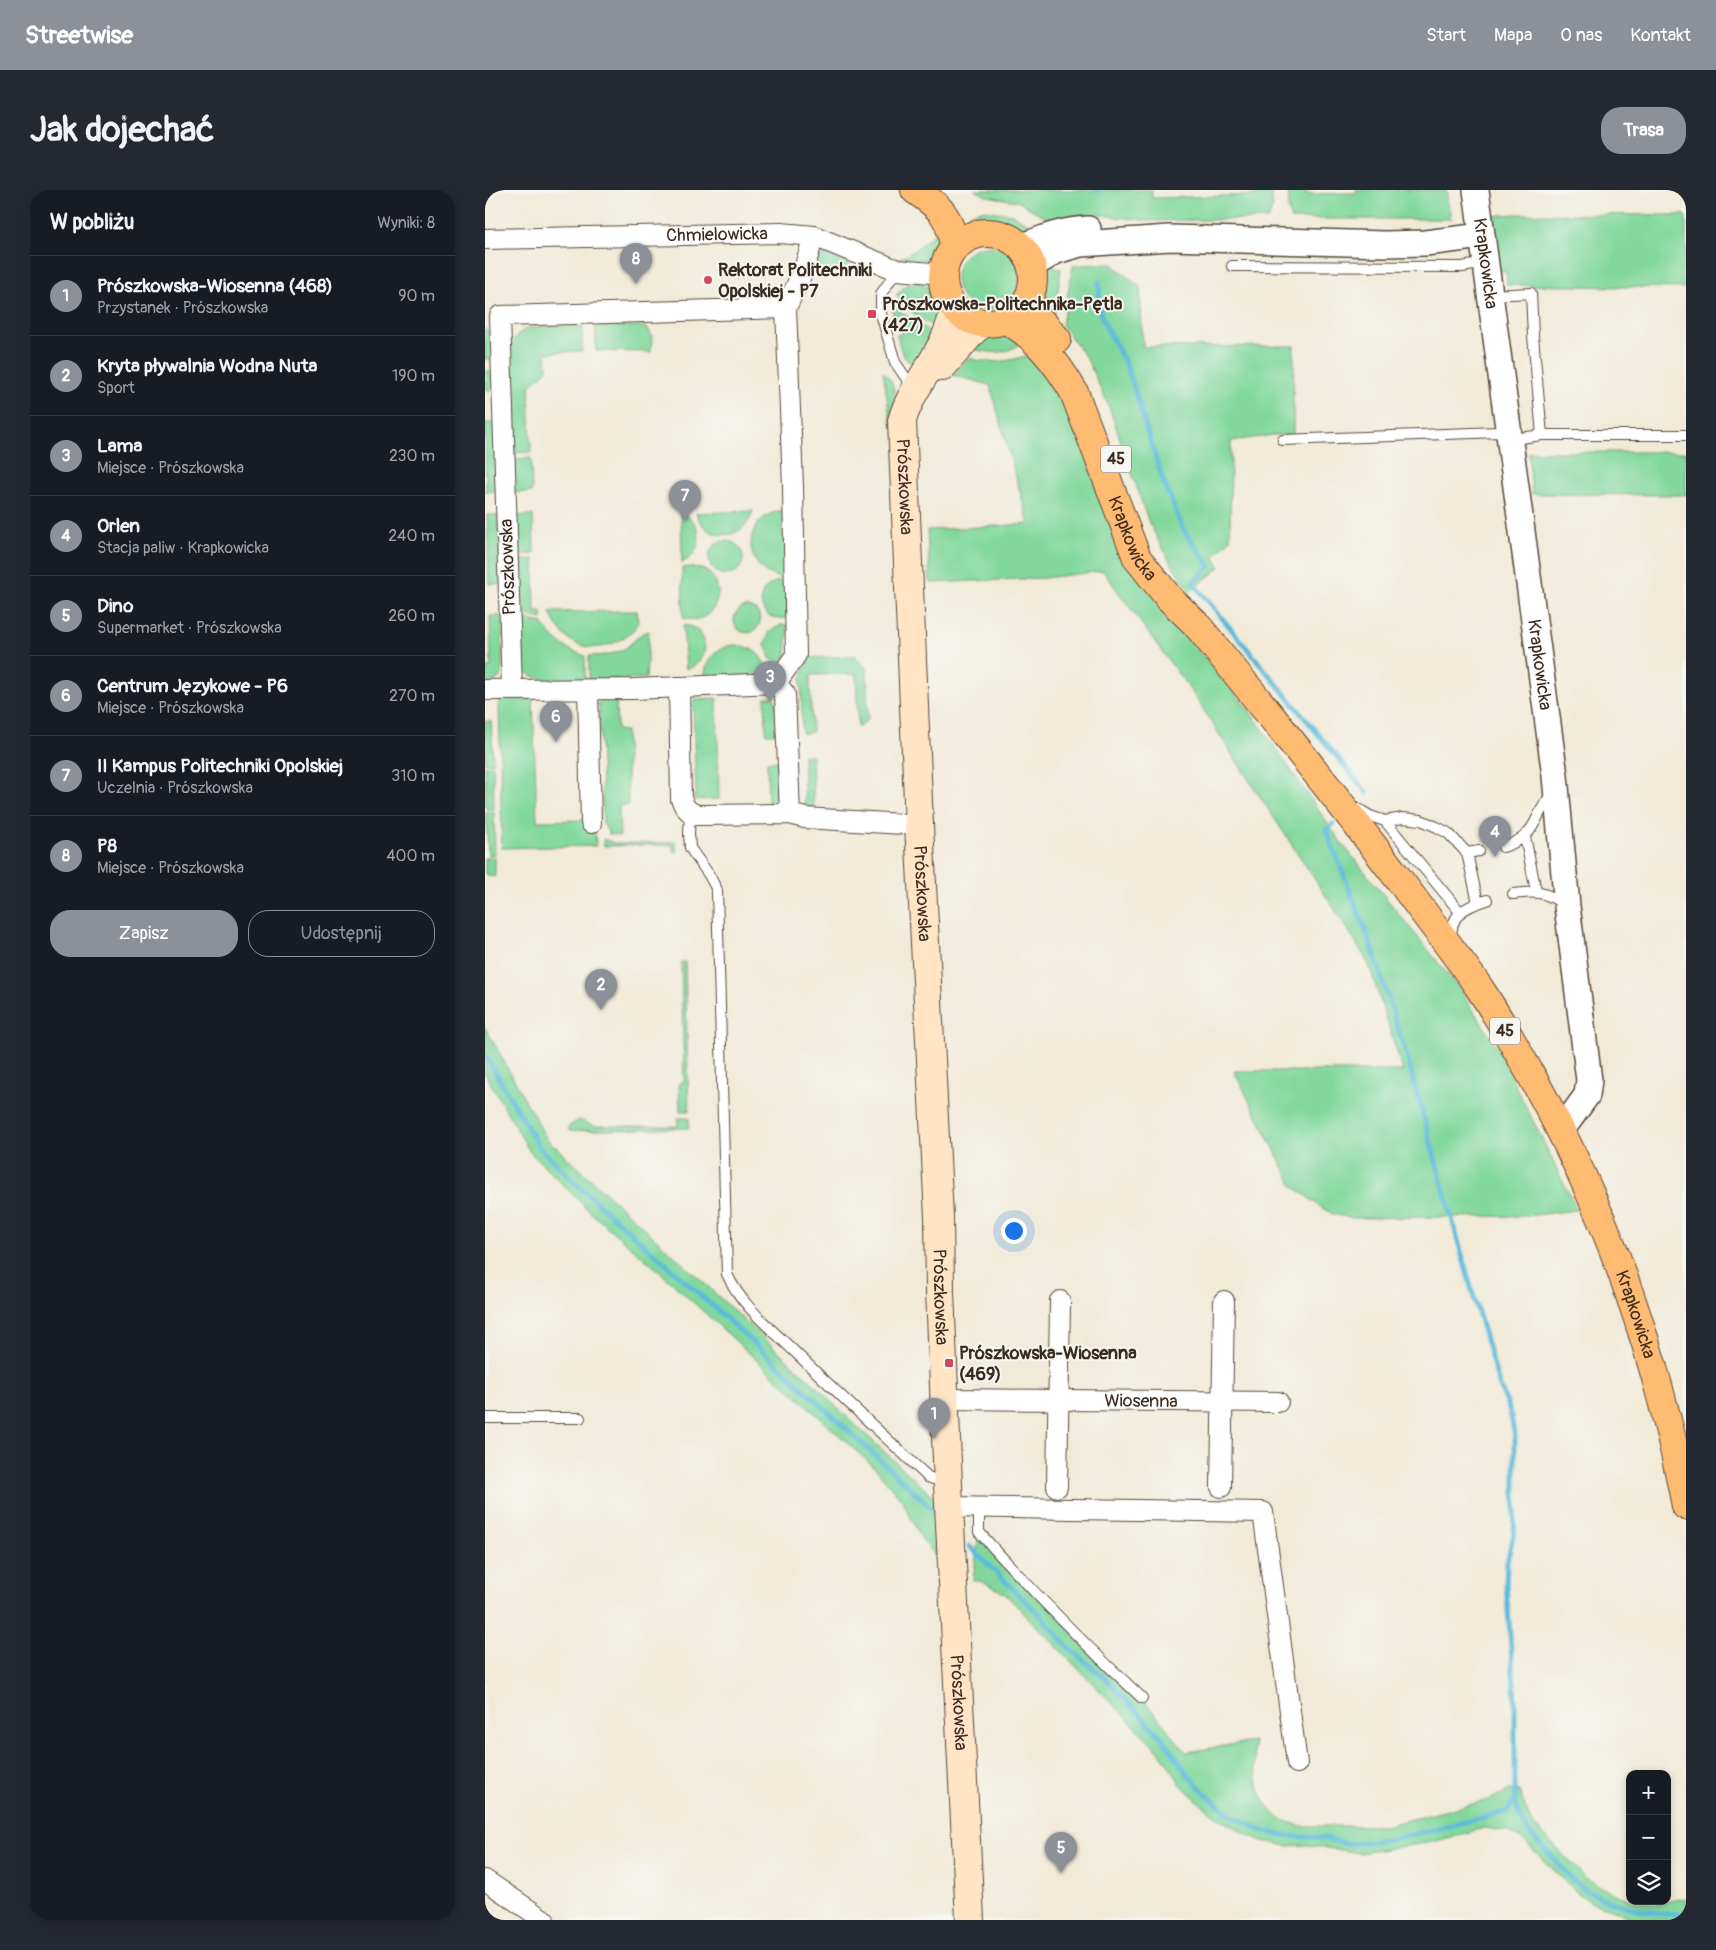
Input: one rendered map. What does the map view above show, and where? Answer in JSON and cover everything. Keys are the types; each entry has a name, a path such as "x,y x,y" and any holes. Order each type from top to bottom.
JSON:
{"main road":[{"path":"915,190 937,204 947,219 953,238 953,248"},
{"path":"942,190 961,211 977,234"},
{"path":"954,308 944,292 943,274 947,257 953,248 961,241 977,234 1003,235 1026,257 1033,281 1027,300 1015,314 995,322"},
{"name":"Krapkowicka","path":"1027,300 1030,309 1069,353 1088,382 1122,478 1150,546 1197,624 1373,845 1480,989 1513,1042 1561,1131 1589,1190 1619,1262 1662,1396 1677,1456 1686,1506"},
{"name":"Prószkowska","path":"954,308 951,327 907,404 902,421 919,825 939,1216 940,1291 949,1496 970,1920"},
{"name":"45","path":"954,308 958,313 970,320 995,322"},
{"name":"Krapkowicka","path":"995,322 1022,328 1059,367 1074,392 1137,558 1169,598 1197,624"},
{"name":"Prószkowska","path":"915,391 947,362 975,329 995,322"}],"street":[{"name":"Krapkowicka","path":"1476,190 1556,789 1567,906 1589,1080 1587,1095 1561,1131"},
{"name":"Chmielowicka","path":"485,239 781,233 814,236 897,270 943,274"},
{"path":"776,682 796,655 793,486 785,308 804,269 814,236"},
{"path":"1026,257 1080,244 1170,238 1385,244 1425,243 1482,236"},
{"name":"Prószkowska","path":"513,689 493,317 785,308"},
{"path":"485,690 588,690 776,682"},
{"path":"776,682 785,694 790,814"},
{"path":"679,687 681,799 685,807 698,814"},
{"path":"588,690 591,823"},
{"name":"Prószkowska","path":"698,814 790,814 805,818 919,825"},
{"path":"1057,1487 1060,1301"},
{"path":"1221,1487 1224,1301"},
{"name":"Wiosenna","path":"945,1399 1278,1402"},
{"path":"949,1496 979,1507 1263,1512 1297,1763"},
{"path":"485,1880 544,1920"}],"lane":[{"path":"1232,266 1462,267 1486,263"},
{"path":"897,270 881,294 881,314 895,362 915,391"},
{"path":"1490,295 1531,293 1542,435"},
{"path":"1283,440 1491,432 1520,438 1542,435 1686,435"},
{"path":"1320,778 1348,803 1370,816 1385,821 1403,818 1421,820 1448,833 1467,853 1482,902 1468,906 1459,912 1451,934 1451,950"},
{"path":"1503,847 1525,837 1533,828 1556,789"},
{"path":"698,814 689,834 690,848 717,890 727,1274 732,1286 746,1304 824,1380 949,1496"},
{"path":"1385,821 1459,912"},
{"path":"1525,837 1536,891"},
{"path":"1467,853 1479,851"},
{"path":"1513,894 1536,891 1552,896 1567,906"},
{"path":"485,1418 580,1418"},
{"path":"979,1507 979,1532 1091,1651 1142,1698"}],"green space":[{"path":"974,190 1152,190 1152,198 1258,195 1258,190 1271,190 1273,207 1268,219 1150,221 1092,214 1056,220 1044,217 1020,202 987,196"},
{"path":"1289,190 1306,190 1306,194 1356,193 1356,190 1446,190 1451,219 1291,219 1288,209"},
{"path":"982,210 1012,214 1039,231 1023,231 1004,227 985,221 972,213"},
{"path":"1515,214 1686,215 1686,288 1507,285 1506,271 1496,271 1490,216"},
{"path":"943,227 938,245 930,256 917,261 899,261 899,258 908,255"},
{"path":"988,246 1006,252 1014,260 1020,278 1014,296 1006,304 988,310 970,304 962,296 956,278 962,260 970,252"},
{"path":"830,253 851,261 846,271 834,273 812,268 821,255"},
{"path":"1051,263 1055,268 1061,269 1055,312 1048,319 1042,304 1040,290 1043,277"},
{"path":"1112,264 1140,287 1143,347 1294,346 1293,435 1274,435 1231,441 1230,540 1214,556 1220,567 1190,592 1168,558 1149,523 1109,407 1087,359 1062,325 1073,266"},
{"path":"918,282 933,290 940,301 942,316 941,332 903,306 900,298 896,295 906,285"},
{"path":"892,306 931,332 933,339 918,363 908,361 901,350 897,335 901,334 898,320 894,320"},
{"path":"583,326 582,351 546,353 547,370 529,388 531,452 511,453 509,347 516,337 532,327"},
{"path":"641,326 649,330 652,337 651,352 596,351 596,327"},
{"path":"485,329 491,333 497,390 487,390 486,371 494,371 493,359 485,359"},
{"path":"993,330 1005,330 1025,340 1011,349 997,352 966,347"},
{"path":"1031,354 1061,394 1124,554 1175,624 1247,707 1340,841 1462,992 1496,1046 1577,1210 1526,1216 1354,1218 1335,1215 1322,1208 1293,1186 1234,1071 1403,1071 1369,965 1349,931 1196,698 1103,571 1044,578 930,583 927,530 1029,524 990,385 952,375 969,358 993,362 1016,359"},
{"path":"883,372 892,382 895,395 891,423"},
{"path":"485,423 497,423 499,487 495,491 486,492"},
{"path":"1528,452 1686,452 1686,495 1532,494"},
{"path":"531,458 532,492 512,493 511,459"},
{"path":"753,511 749,521 742,528 734,533 725,535 716,534 708,530 701,523 696,513"},
{"path":"778,511 785,511 787,578 773,576 762,569 755,560 751,549 752,537 756,526 765,517"},
{"path":"681,513 689,517 694,523 699,537 695,552 682,563"},
{"path":"487,515 497,515 503,584 489,584"},
{"path":"533,515 534,554 513,555 512,516"},
{"path":"726,541 733,542 738,546 742,551 742,565 738,570 733,574 726,575 719,574 714,570 710,565 709,558 710,551 714,546 719,542"},
{"path":"534,559 535,612 542,612 542,619 516,612 514,560"},
{"path":"692,567 705,571 713,578 717,587 717,598 714,607 707,615 696,619 683,618 682,568"},
{"path":"779,581 787,583 788,617 779,619 771,617 765,612 761,598 769,585"},
{"path":"747,607 756,611 760,620 756,629 747,633 738,629 734,620 738,611"},
{"path":"637,611 638,625 614,643 602,647 589,647 577,644 566,637 557,627 550,612"},
{"path":"490,616 503,616 502,675 494,682 485,684 485,667 491,667"},
{"path":"516,617 542,623 560,644 585,656 585,679 559,680 539,678 524,671 518,654"},
{"path":"683,625 692,627 699,632 705,646 700,660 686,669"},
{"path":"781,625 788,625 786,656 779,663 770,658 765,644 770,631"},
{"path":"649,631 646,678 589,680 589,656 607,655 620,651 642,634"},
{"path":"734,645 752,649 757,653 764,662 767,674 705,677 707,665 713,655 722,648"},
{"path":"855,656 867,668 868,719 861,726 858,726 856,674 810,675 812,732 802,734 801,678 809,658"},
{"path":"616,697 617,730 626,731 628,805 619,806 620,836 609,834 603,822 599,705 596,705 601,699"},
{"path":"765,697 772,697 776,701 780,734 766,734"},
{"path":"717,698 719,799 695,800 692,796 696,796 693,708 690,707 694,699"},
{"path":"533,699 537,821 586,820 595,827 596,846 502,848 499,700"},
{"path":"485,721 491,721 493,763 485,763"},
{"path":"803,755 812,756 814,813 805,813"},
{"path":"781,761 780,790 773,800 768,803 767,762"},
{"path":"485,766 493,766 494,809 486,809"},
{"path":"486,812 494,812 495,855 488,855"},
{"path":"603,839 617,844 676,842 677,851 673,851 673,845 604,846"},
{"path":"485,858 495,858 495,877 485,874"},
{"path":"681,962 685,962 689,1111 680,1111 679,1083 684,1082"},
{"path":"485,1027 546,1138 936,1499 936,1556 921,1538 902,1500 874,1467 650,1263 591,1213 530,1152 485,1074"},
{"path":"678,1118 689,1118 689,1128 569,1131 569,1126 579,1120 595,1126 678,1126"},
{"path":"979,1532 1142,1698 1186,1752 1254,1741 1255,1767 1259,1790 1268,1807 1280,1819 1301,1826 1384,1826 1488,1800 1510,1790 1519,1791 1531,1822 1587,1879 1619,1896 1626,1897 1626,1905 1671,1905 1671,1901 1686,1898 1686,1920 1636,1920 1592,1903 1575,1891 1523,1840 1506,1831 1484,1828 1433,1842 1360,1853 1307,1845 1287,1846 1262,1841 1248,1835 1221,1820 1182,1786 1159,1751 1004,1593 984,1582 973,1580"}],"waterway":[{"path":"1099,282 1100,312 1127,366 1162,478 1183,529 1210,566 1193,583 1367,793"},
{"path":"969,1546 1041,1616 1068,1647 1107,1680 1164,1740 1188,1775 1208,1796 1231,1815 1265,1832 1324,1838 1346,1844 1394,1839 1506,1812 1515,1800 1515,1698 1506,1585 1507,1562 1514,1533 1515,1436 1509,1408 1499,1384 1476,1305 1405,1050 1370,942 1326,830 1333,824"},
{"path":"485,1055 540,1148 574,1182 754,1343 935,1511"},
{"path":"1515,1800 1520,1817 1532,1836 1572,1880 1587,1891 1614,1903 1643,1911 1686,1915"}],"place":[{"name":"Rektorat Politechniki Opolskiej - P7","path":"708,280"},
{"name":"P8","path":"636,284"},
{"name":"Prószkowska-Politechnika-Pętla (427)","path":"872,314"},
{"name":"II Kampus Politechniki Opolskiej","path":"685,521"},
{"name":"Lama","path":"770,702"},
{"name":"Centrum Językowe - P6","path":"556,742"},
{"name":"Orlen","path":"1495,857"},
{"name":"Kryta pływalnia Wodna Nuta","path":"601,1010"},
{"name":"Prószkowska-Wiosenna (469)","path":"949,1363"},
{"name":"Prószkowska-Wiosenna (468)","path":"934,1439"},
{"name":"Dino","path":"1061,1873"}]}
